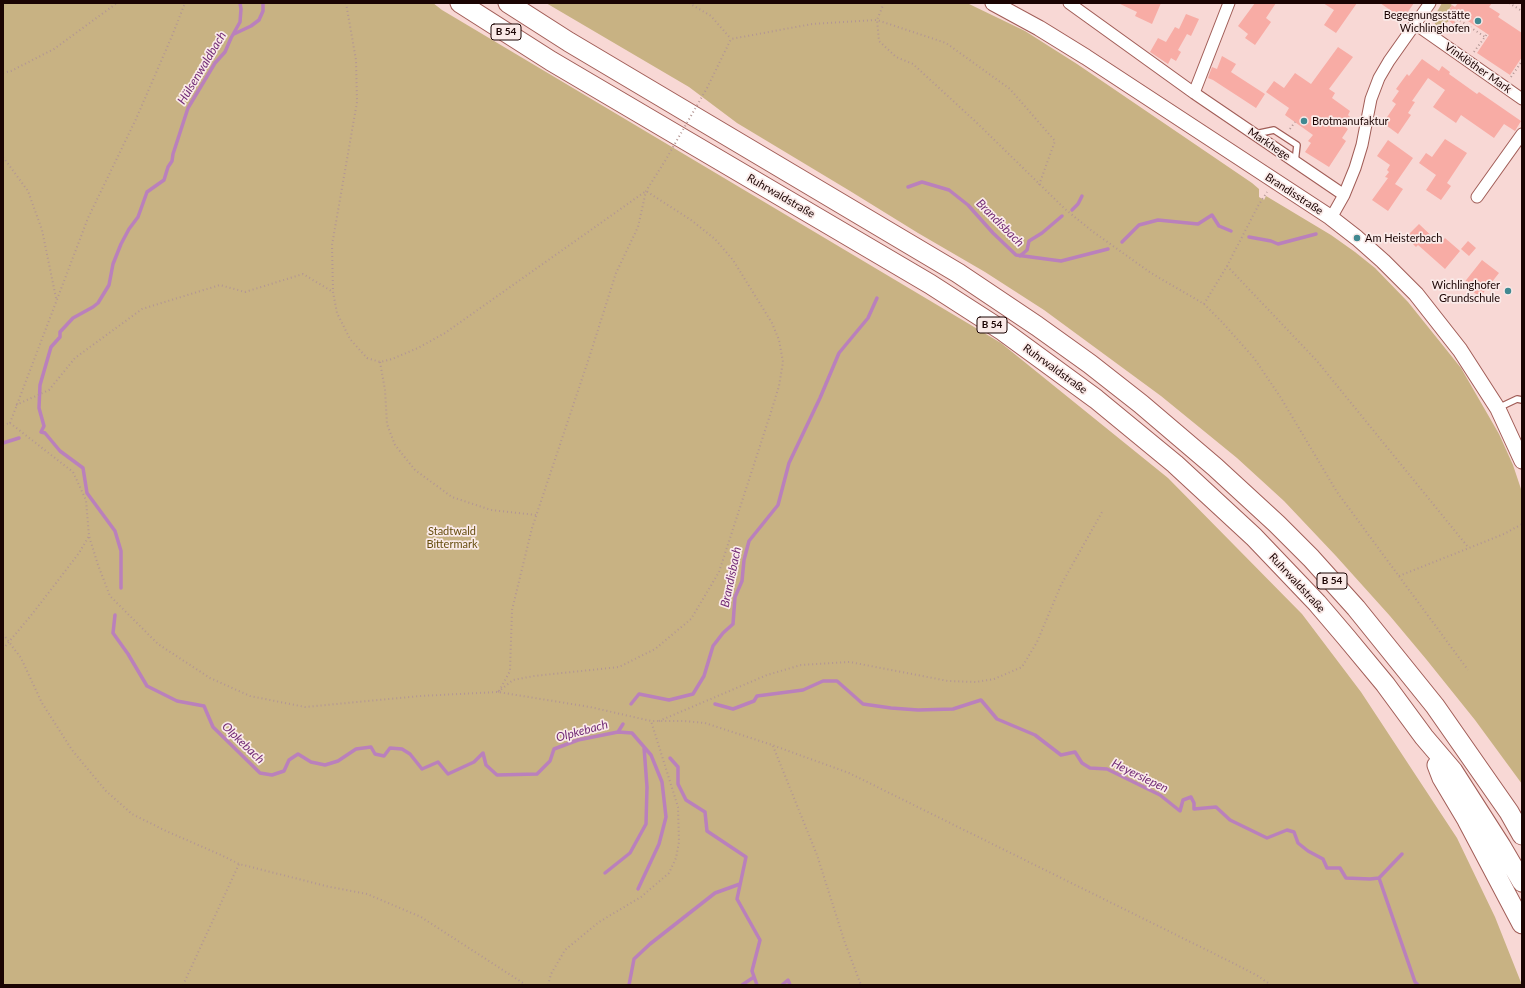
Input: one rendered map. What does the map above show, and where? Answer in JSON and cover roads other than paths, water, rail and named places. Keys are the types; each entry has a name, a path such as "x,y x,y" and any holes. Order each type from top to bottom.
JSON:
{"highway":[{"name":"Ruhrwaldstraße","path":"460,3 558,65 930,284 1003,332 1096,399 1175,464 1254,537 1346,637 1424,737 1453,771 1522,882"},
{"name":"B 54","path":"508,3 569,42 958,274 1037,326 1090,364 1141,404 1237,487 1277,524 1311,558 1356,608 1435,706 1505,806 1522,835"},
{"path":"1435,706 1479,750 1522,815"},
{"path":"1424,737 1442,778 1467,820 1522,924"}],"street":[{"name":"Brandisstraße","path":"993,3 1039,28 1086,57 1331,218 1384,261 1416,294 1460,350 1498,409 1522,461"},
{"name":"Markhege","path":"1070,3 1194,93 1344,195"},
{"path":"1194,93 1229,3"},
{"path":"1331,218 1344,195 1355,168 1362,145 1371,99 1379,78 1388,61 1430,3"},
{"name":"Vinklöther Mark","path":"1415,24 1522,99"},
{"path":"1477,197 1522,134"}],"lane":[{"path":"1255,135 1274,130 1297,145 1295,162"},
{"path":"1498,409 1517,399 1522,400"}],"waterway":[{"name":"Hülsenwaldbach","path":"121,588 121,551 115,531 87,493 83,468 60,451 45,433 41,432 44,426 39,408 40,385 51,347 60,337 60,332 73,318 98,303 109,285 113,264 121,244 129,229 138,217 147,192 164,180 168,167 172,161 188,108 215,63 225,52 240,22 240,3"},
{"path":"234,34 251,26 259,20 263,11 263,3"},
{"name":"Brandisbach","path":"908,187 922,182 949,190 968,205 993,233 1016,255 1061,261 1108,249"},
{"path":"1072,210 1078,204 1082,196"},
{"path":"1122,242 1139,225 1158,220 1198,224 1212,215 1219,226 1231,231"},
{"path":"1020,256 1027,250 1029,241 1042,233 1062,216"},
{"path":"1249,237 1271,241 1278,244 1316,234"},
{"name":"Brandisbach","path":"631,704 639,694 669,700 693,694 704,676 713,646 723,633 733,624 735,597 742,581 744,560 749,541 778,505 789,463 820,398 839,353 868,318 877,298"},
{"name":"Olpkebach","path":"3,443 19,438"},
{"name":"Olpkebach","path":"115,615 113,633 128,654 147,686 177,701 204,706 213,727 260,773 272,775 284,771 289,760 298,754 311,762 325,765 338,761 356,749 371,747 375,754 384,756 390,748 402,749 410,754 422,769 438,762 448,774 474,762 483,753 486,765 497,775 537,774 550,761 554,749 578,740 618,732 632,733 651,755 662,782 666,817 659,844 638,889"},
{"name":"Heyersiepen","path":"715,704 733,709 754,701 757,696 803,690 823,681 837,681 863,704 891,708 918,710 953,709 981,700 997,719 1035,735 1061,755 1075,752 1082,763 1090,768 1107,769 1160,795 1180,811 1183,800 1191,797 1194,803 1194,809 1216,807 1230,820 1267,838 1287,830 1294,832 1298,843 1308,851 1323,859 1327,868 1340,868 1346,878 1379,878 1402,854"},
{"name":"Brandisbach","path":"618,732 623,724"},
{"path":"605,873 630,853 646,824 647,787 644,747"},
{"name":"Olpkebach","path":"670,758 678,767 678,784 686,800 705,812 707,831 746,857 737,899 760,940 752,971 757,985"},
{"name":"Heyersiepen","path":"1379,878 1415,982 1418,985"},
{"path":"629,985 634,959 650,944 715,893 740,884"},
{"path":"742,985 754,977"},
{"name":"Olpkebach","path":"782,985 788,980 790,985"}],"place":[{"name":"Begegnungsstätte Wichlinghofen","path":"1478,21"},
{"name":"Brotmanufaktur","path":"1304,121"},
{"name":"Am Heisterbach","path":"1357,238"},
{"name":"Wichlinghofer Grundschule","path":"1508,291"}],"park label":[{"name":"Stadtwald Bittermark","path":"452,537"}]}
